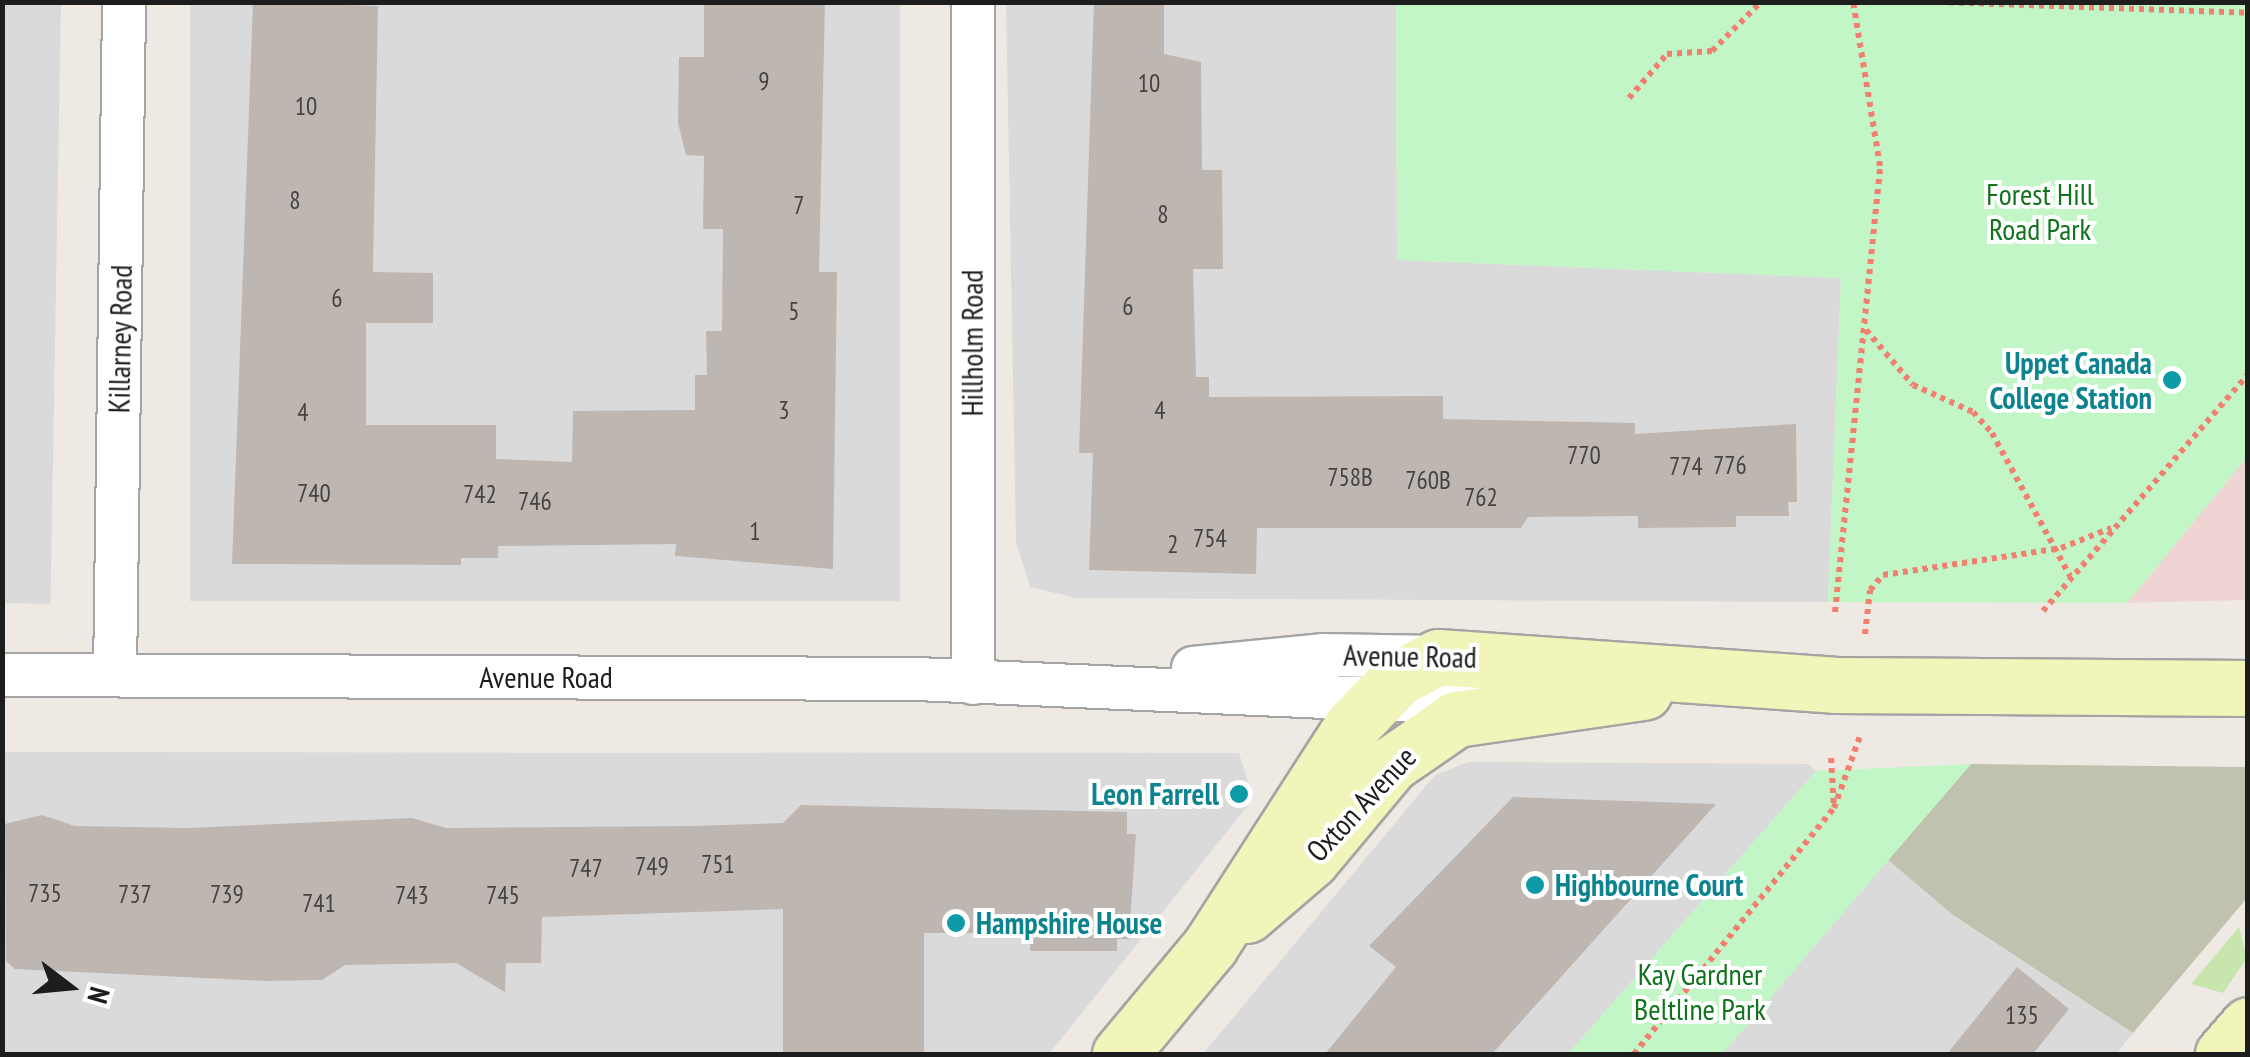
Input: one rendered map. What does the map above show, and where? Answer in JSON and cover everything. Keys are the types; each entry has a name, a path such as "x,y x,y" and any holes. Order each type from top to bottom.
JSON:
{"main road":[{"name":"Avenue Road","path":"1438,657 1732,680 2248,688"},
{"name":"Oxton Avenue","path":"1120,1054 1210,946 1375,701 1438,657"},
{"name":"Avenue Road","path":"1533,705 1732,680"},
{"name":"Oxton Avenue","path":"1210,946 1310,860 1418,741 1456,719 1533,705"},
{"path":"2223,1054 2248,1025"}],"street":[{"name":"Killarney Road","path":"115,676 124,2"},
{"name":"Hillholm Road","path":"973,2 973,683"},
{"name":"Avenue Road","path":"1088,682 1324,655 1438,657"},
{"name":"Avenue Road","path":"2,675 1088,682 1375,701 1533,705"}],"path":[{"path":"1836,612 1880,166 1853,2"},
{"path":"1938,2 2248,12"},
{"path":"1629,98 1668,54 1712,50 1738,32 1758,3"},
{"path":"1866,330 1912,385 1973,412 1992,433 2052,550 2070,576"},
{"path":"2043,611 2248,374"},
{"path":"1866,617 1884,576 2052,550 2111,528"},
{"path":"1634,1054 1834,808 1859,745"},
{"path":"1831,758 1834,808"}],"shaded area":[{"path":"3,2 61,3 51,604 2,603"},
{"path":"190,3 900,3 900,601 190,601"},
{"path":"1006,3 1396,3 1397,260 1841,278 1828,602 1076,598 1030,587 1016,542"},
{"path":"2247,457 2247,600 2127,603"},
{"path":"3,752 1239,753 1253,799 1049,1054 3,1054"},
{"path":"1468,762 1808,764 1816,771 1568,1054 1203,1054 1435,775"},
{"path":"1971,764 2247,767 2247,898 2133,1033 1953,915 1888,860"},
{"path":"1888,860 1953,915 2133,1033 2116,1054 1722,1054"}],"green space":[{"name":"Forest Hill Road Park","path":"1396,3 2247,3 2247,457 2127,603 1828,602 1841,278 1397,260"},
{"name":"Kay Gardner Beltline Park","path":"1971,764 1722,1054 1568,1054 1816,771"},
{"path":"2239,927 2247,958 2223,993 2191,984"}],"building":[{"path":"253,2 378,6 373,272 433,273 433,323 366,323 366,425 496,425 496,459 572,462 573,411 695,410 695,375 707,375 706,331 722,331 723,229 703,229 704,156 686,155 678,123 679,57 704,57 704,2 825,2 819,272 837,272 833,569 675,556 676,544 498,546 498,558 461,558 461,565 232,564"},
{"path":"1094,2 1164,2 1164,54 1201,62 1202,170 1222,170 1223,269 1193,269 1196,377 1209,377 1209,397 1443,396 1443,419 1635,423 1635,434 1796,424 1797,502 1788,502 1789,516 1736,516 1736,527 1638,528 1638,516 1528,517 1521,528 1257,528 1256,574 1089,570 1093,453 1079,453"},
{"name":"Highbourne Court","path":"1513,797 1716,804 1492,1054 1325,1054 1396,967 1369,946"},
{"path":"801,805 1127,812 1127,834 1136,834 1129,939 1117,939 1117,951 1030,951 1030,933 924,933 924,1054 783,1054 783,909 542,917 541,963 506,963 505,992 456,963 345,965 322,980 266,981 15,969 6,961 5,824 42,815 75,826 187,828 412,818 446,828 692,826 783,823"},
{"path":"2017,967 2069,1009 2033,1054 1947,1054"}],"place":[{"name":"Uppet Canada College Station","path":"2172,380"},
{"name":"Leon Farrell","path":"1239,794"},
{"name":"Highbourne Court","path":"1535,885"},
{"name":"Hampshire House","path":"956,923"}]}
